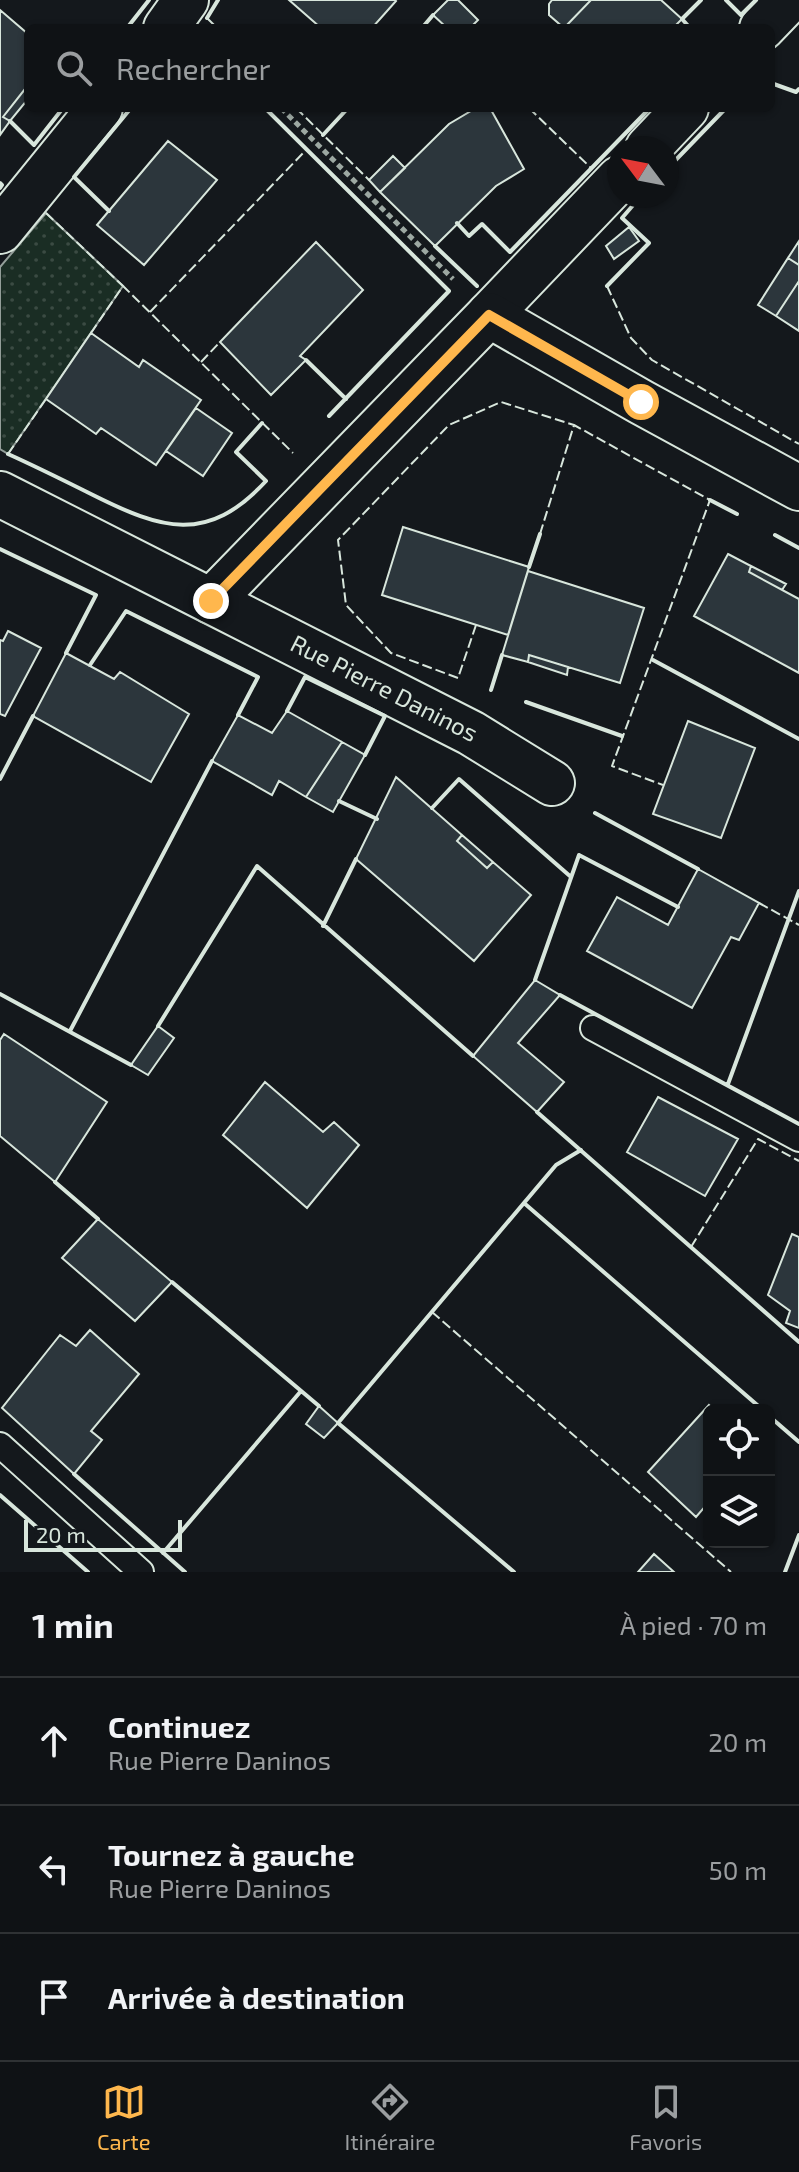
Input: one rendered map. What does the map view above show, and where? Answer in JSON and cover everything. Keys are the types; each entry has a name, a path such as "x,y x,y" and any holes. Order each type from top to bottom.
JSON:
{"street":[{"path":"169,24 186,0"},
{"path":"766,24 789,0"},
{"path":"0,231 97,112"},
{"path":"659,136 682,112"},
{"path":"211,601 607,192"},
{"path":"489,315 799,488"},
{"name":"Rue Pierre Daninos","path":"0,494 471,733 552,783"}],"lane":[{"path":"593,1028 799,1139"},
{"path":"0,1445 141,1572"}],"path":[{"path":"285,112 489,315"}],"green space":[{"path":"46,213 123,286 8,454 0,449 0,267"}],"building":[{"path":"289,0 396,1 376,24 316,24"},
{"path":"448,0 458,0 478,20 474,24 443,24 433,15"},
{"path":"552,0 591,0 568,24 559,24 549,15"},
{"path":"591,0 661,0 682,19 677,24 568,24"},
{"path":"0,10 24,31 24,90 3,117 10,121 0,135"},
{"path":"24,91 24,104 10,121 3,117"},
{"path":"469,112 492,112 524,169 496,186 435,246 380,192 449,124"},
{"path":"168,141 217,180 144,265 97,225"},
{"path":"393,156 405,168 380,192 369,180"},
{"path":"629,227 639,241 614,259 606,246"},
{"path":"799,241 799,265 788,258"},
{"path":"316,242 363,290 300,356 306,360 271,395 220,342"},
{"path":"788,258 799,265 799,281 776,316 758,305"},
{"path":"799,281 799,331 776,316"},
{"path":"91,333 139,367 143,360 201,400 156,465 101,428 96,434 46,399"},
{"path":"196,408 232,433 203,476 166,451"},
{"path":"403,527 529,567 508,635 382,595"},
{"path":"728,554 751,566 749,572 799,599 799,673 694,616"},
{"path":"751,566 786,584 782,590 749,572"},
{"path":"528,571 644,608 620,683 529,655 528,662 502,655"},
{"path":"8,631 41,648 5,716 0,714 0,640 3,641"},
{"path":"66,653 114,679 120,672 189,714 151,782 33,716"},
{"path":"529,655 568,667 567,675 528,662"},
{"path":"287,711 342,742 306,797 279,781 272,795 212,761 238,715 272,733"},
{"path":"688,721 755,748 721,838 653,814"},
{"path":"342,742 365,755 333,812 306,797"},
{"path":"396,777 462,835 457,841 487,868 493,862 531,895 474,961 356,859"},
{"path":"462,835 493,862 487,868 457,841"},
{"path":"698,869 759,903 739,940 731,937 692,1008 587,951 617,897 668,925"},
{"path":"535,980 560,995 518,1043 564,1082 537,1112 473,1056"},
{"path":"158,1026 174,1038 148,1075 131,1065"},
{"path":"4,1034 107,1102 55,1182 0,1136 0,1040"},
{"path":"265,1082 323,1132 334,1122 359,1145 307,1208 223,1135"},
{"path":"658,1097 738,1139 705,1196 627,1152"},
{"path":"98,1219 172,1282 135,1321 62,1258"},
{"path":"792,1234 799,1237 799,1328 786,1323 790,1311 768,1295"},
{"path":"90,1330 139,1374 91,1431 102,1440 74,1474 2,1408 60,1335 76,1346"},
{"path":"319,1406 338,1423 324,1438 306,1424"},
{"path":"703,1412 703,1509 696,1517 648,1472"},
{"path":"654,1554 674,1572 638,1572"}],"fence":[{"path":"207,18 213,24"},
{"path":"300,112 369,180"},
{"path":"533,112 591,168"},
{"path":"150,312 307,149"},
{"path":"46,213 123,286"},
{"path":"91,333 123,286 293,453"},
{"path":"607,286 631,338 652,360 799,444"},
{"path":"201,362 220,342"},
{"path":"8,454 46,399"},
{"path":"476,625 458,678 391,653 346,605 338,540 449,425 501,402 574,425"},
{"path":"540,534 574,425 710,500 612,766 663,785"},
{"path":"759,903 799,925"},
{"path":"691,1247 758,1139 799,1161"},
{"path":"432,1312 731,1572"}],"wall":[{"path":"130,24 149,0"},
{"path":"207,18 218,0"},
{"path":"686,24 682,19 701,0"},
{"path":"726,0 741,15 756,0"},
{"path":"425,24 433,15"},
{"path":"775,84 796,92 799,89"},
{"path":"10,121 34,145 60,112"},
{"path":"109,211 74,177 128,112"},
{"path":"269,112 449,291 329,416"},
{"path":"323,135 344,112"},
{"path":"457,223 469,236 482,224 510,252 646,112"},
{"path":"679,157 722,112"},
{"path":"0,183 0,188"},
{"path":"607,286 649,243 622,218 631,208"},
{"path":"435,246 477,286"},
{"path":"306,360 346,399"},
{"path":"8,454 140,516 183,525 203,523 224,515 266,481 236,452 262,423"},
{"path":"710,500 737,514"},
{"path":"529,567 540,534"},
{"path":"775,535 799,548"},
{"path":"0,549 96,595 66,653"},
{"path":"90,665 126,611 258,677 238,715"},
{"path":"491,690 502,655"},
{"path":"653,660 799,739"},
{"path":"287,711 305,677 385,716 365,755"},
{"path":"526,702 622,736"},
{"path":"0,779 33,716"},
{"path":"70,1031 212,761"},
{"path":"432,808 459,779 571,877"},
{"path":"339,801 377,819"},
{"path":"595,813 698,869"},
{"path":"535,980 579,855 678,907"},
{"path":"323,926 356,859"},
{"path":"158,1026 257,866 473,1056"},
{"path":"728,1084 799,891"},
{"path":"0,994 131,1065"},
{"path":"560,995 799,1124"},
{"path":"537,1112 799,1342"},
{"path":"514,1572 338,1423 556,1165 581,1150"},
{"path":"55,1182 98,1219"},
{"path":"524,1203 756,1404"},
{"path":"172,1282 319,1406"},
{"path":"163,1553 301,1391"},
{"path":"775,1421 799,1442"},
{"path":"74,1474 185,1572"},
{"path":"0,1495 88,1572"},
{"path":"785,1572 799,1535"}],"route":[{"path":"211,601 489,315 641,402"}]}
